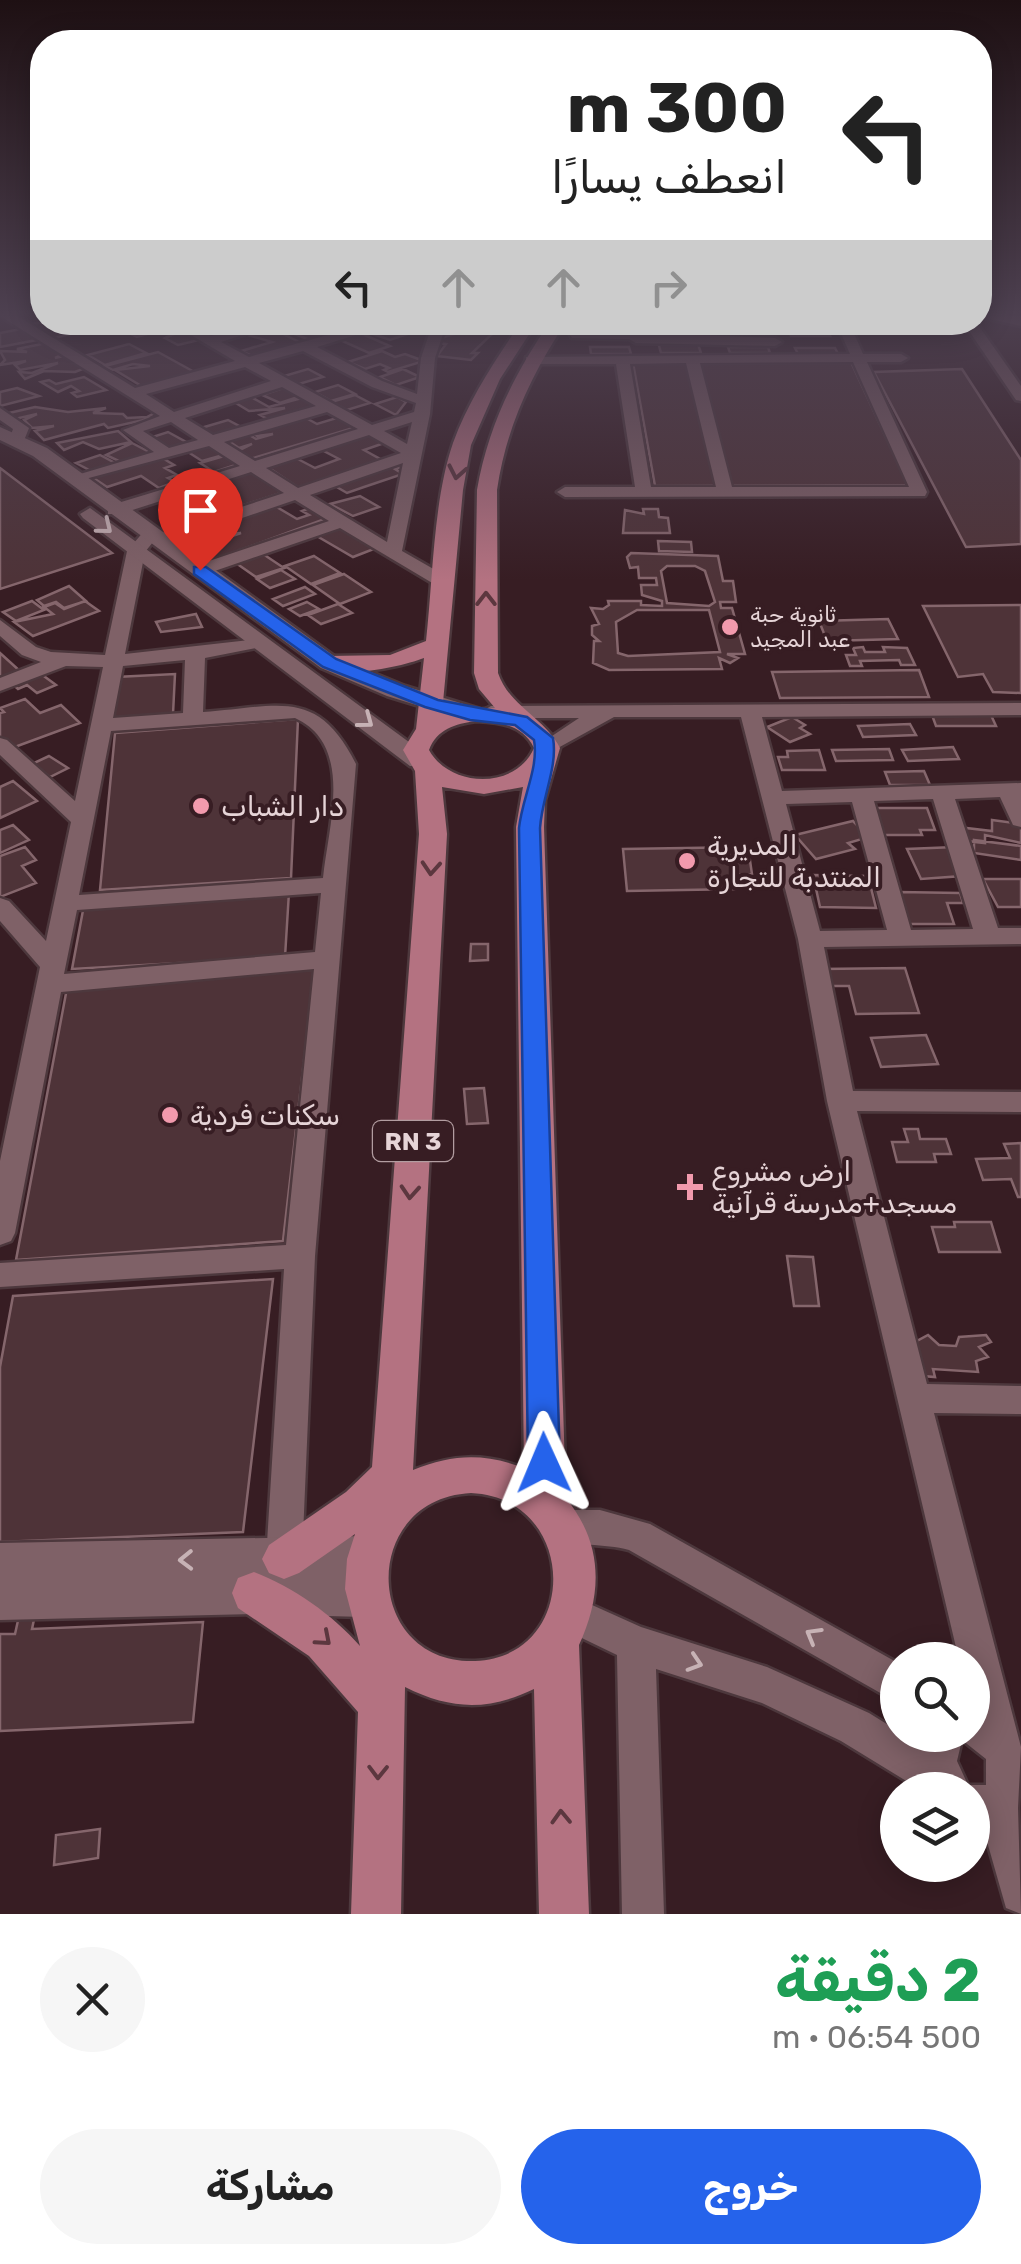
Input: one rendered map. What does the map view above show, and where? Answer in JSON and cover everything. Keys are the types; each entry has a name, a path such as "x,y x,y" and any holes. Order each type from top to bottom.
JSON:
{"main road":[{"path":"423,766 416,750 430,716 453,490 462,445 481,401"},
{"path":"514,401 496,444 487,490 486,673 491,689 544,738 545,756 532,800 530,828 555,1514 576,1554 579,1584 564,1628 564,1914"},
{"path":"6,440 24,460 149,542 200,570 329,663 430,716 515,715"},
{"path":"6,440 40,452 76,480 259,642 423,766 460,784 500,785 533,772 545,756"},
{"path":"329,663 393,662 439,644"},
{"name":"RN 3","path":"391,1493 433,834 423,766"},
{"path":"284,1558 391,1493 417,1490 449,1478 484,1476 516,1485 555,1514"},
{"path":"376,1914 383,1640 365,1576 391,1493"},
{"path":"0,1563 284,1558 365,1576"},
{"path":"0,1599 254,1593 365,1576"},
{"path":"254,1593 326,1640 380,1702"},
{"path":"383,1640 406,1662 436,1677 468,1682 502,1677 532,1664 564,1628"}],"street":[{"path":"149,401 445,583"},
{"path":"166,454 131,430 220,401"},
{"path":"319,401 414,454"},
{"path":"410,401 423,408"},
{"path":"393,553 424,401"},
{"path":"634,401 644,492"},
{"path":"709,401 725,492"},
{"path":"564,492 918,492 876,401"},
{"path":"76,480 328,407"},
{"path":"114,510 372,430 423,408"},
{"path":"0,413 21,428 6,440"},
{"path":"0,1234 114,659 149,542 414,454"},
{"path":"200,570 344,521"},
{"path":"0,626 31,652 64,660 195,655 259,642"},
{"path":"192,719 195,655"},
{"path":"0,684 64,660"},
{"path":"515,715 614,710 1021,709"},
{"path":"545,756 578,726 614,710"},
{"path":"750,710 810,939 841,1101 1001,1742 1018,1779 990,1794"},
{"path":"101,725 296,712 310,716 329,730 345,764 300,1256 284,1558"},
{"path":"0,744 82,820"},
{"path":"775,798 1014,790 1021,820"},
{"path":"942,792 988,937"},
{"path":"861,794 902,940"},
{"path":"66,903 333,884"},
{"path":"0,906 51,975"},
{"path":"810,939 1021,936"},
{"path":"51,975 328,959"},
{"path":"841,1101 1021,1102"},
{"path":"0,1275 300,1256"},
{"path":"915,1398 1021,1400"},
{"path":"555,1514 636,1536 880,1674"},
{"path":"564,1628 636,1644 767,1686 855,1727 936,1772"},
{"path":"636,1644 644,1914"},
{"path":"938,1752 956,1772"},
{"path":"990,1816 1021,1893"}],"building":[{"path":"259,401 269,407 290,401 317,401 323,405 269,420 260,415 285,408 249,411 234,402"},
{"path":"367,401 370,403 347,410 331,402"},
{"path":"383,401 406,402 396,415 375,404"},
{"path":"640,401 869,401 908,485 655,486"},
{"path":"889,401 983,401 1021,460 1021,544 966,547"},
{"path":"35,407 68,412 106,408 93,413 123,414 127,418 147,417 160,410 166,415 108,428 104,424 44,440 35,431 54,426 32,428 24,420 37,414 15,419 9,413"},
{"path":"343,416 360,426 250,459 238,451 252,444 239,448 227,440 246,433 256,439 273,434 257,436 248,431 306,418 317,424"},
{"path":"228,420 241,427 213,435 201,428"},
{"path":"118,431 131,442 99,449 83,442 64,450 57,443"},
{"path":"168,432 188,443 164,451 143,440"},
{"path":"371,432 390,441 364,450 382,460 299,488 266,466 294,457 315,468 339,459 320,449"},
{"path":"132,443 153,454 125,464 106,455"},
{"path":"212,445 227,454 202,461 188,452"},
{"path":"231,454 245,462 214,472 200,463"},
{"path":"100,455 117,464 93,472 76,463"},
{"path":"159,456 174,465 165,468 177,475 168,478 175,482 159,488 141,476 107,487 92,477"},
{"path":"395,462 404,466 395,469 403,474 347,493 330,483"},
{"path":"0,468 112,553 0,589"},
{"path":"250,468 290,490 204,518 184,506 212,496 196,486"},
{"path":"360,496 379,507 353,516 330,504"},
{"path":"275,506 297,519 309,515 302,511 315,506 333,516 213,560 196,548 241,533 227,534 215,527"},
{"path":"643,509 658,509 659,517 668,518 670,533 623,533 625,510 644,514"},
{"path":"343,523 379,547 353,557 315,535"},
{"path":"658,541 691,542 692,552 659,551"},
{"path":"260,552 284,568 256,577 233,561"},
{"path":"631,553 718,556 723,581 733,581 736,602 720,602 721,608 732,608 745,654 727,654 738,658 730,663 719,658 722,669 609,670 593,663 594,641 599,641 592,635 592,626 599,624 591,608 603,609 608,601 641,601 641,605 662,606 662,601 642,595 641,585 657,585 656,578 639,578 638,567 630,568 627,557","holes":["667,566 695,566 705,571 715,602 709,606 667,603 661,571","637,610 709,610 720,652 628,656 618,653 616,622"]},
{"path":"314,556 340,573 311,584 285,566"},
{"path":"281,570 295,579 270,588 257,579"},
{"path":"344,574 371,592 340,604 313,585"},
{"path":"69,586 86,601 64,608 56,602 44,606 37,600"},
{"path":"305,587 315,594 283,606 273,599"},
{"path":"32,601 44,610 16,621 3,612"},
{"path":"85,601 99,611 33,636 14,622 53,614 44,607 55,603 64,609"},
{"path":"307,602 319,609 300,616 289,609"},
{"path":"338,604 352,613 321,624 308,615"},
{"path":"1021,605 1021,693 993,692 983,674 958,677 923,606"},
{"path":"196,614 202,627 161,632 156,622"},
{"path":"888,619 898,639 827,641 819,621"},
{"path":"863,647 865,652 885,652 883,647 907,648 915,665 901,665 899,660 860,661 862,666 850,666 846,655 856,655 853,648"},
{"path":"0,653 21,672 0,679"},
{"path":"919,670 929,697 780,698 772,672"},
{"path":"37,671 56,685 37,693 27,685 18,689 10,682"},
{"path":"175,674 173,714 109,719 116,677"},
{"path":"25,699 40,713 61,705 80,723 12,748 0,737 0,713 4,712 0,708"},
{"path":"932,715 991,715 996,726 936,726"},
{"path":"792,717 805,725 800,728 810,734 790,742 767,727"},
{"name":"دار الشباب","path":"298,719 291,878 100,890 115,733"},
{"path":"910,724 916,735 863,737 858,726"},
{"path":"953,747 959,759 908,761 902,750"},
{"path":"889,749 893,760 836,761 832,750"},
{"path":"819,750 825,770 782,770 778,757 788,757 787,751"},
{"path":"49,756 68,768 50,777 32,764"},
{"path":"924,771 930,785 890,785 885,772"},
{"path":"13,781 37,801 0,818 0,787"},
{"path":"866,808 927,808 935,830 920,830 922,835 881,835"},
{"path":"992,820 1021,824 1021,843 985,835 985,843 966,841 966,828 992,831"},
{"path":"853,821 869,837 848,843 855,849 816,859 795,835"},
{"path":"13,825 29,840 0,853 0,830"},
{"path":"974,840 1021,846 1021,860 974,853"},
{"path":"25,847 36,860 22,866 36,883 0,897 0,856"},
{"name":"المديرية المنتدبة للتجارة","path":"748,847 752,874 737,875 739,889 627,891 623,849"},
{"path":"955,847 962,876 921,879 907,849"},
{"path":"813,875 868,876 876,908 820,907"},
{"path":"983,879 1021,879 1021,907 998,907"},
{"path":"289,892 285,957 72,969 84,905"},
{"path":"898,892 960,893 963,903 947,903 954,924 907,924"},
{"path":"471,944 488,944 488,960 470,961"},
{"name":"سكنات فردية","path":"315,966 283,1241 16,1260 67,988"},
{"path":"905,968 919,1013 856,1014 849,986 826,986 821,969"},
{"path":"926,1035 938,1064 881,1067 871,1038"},
{"path":"484,1088 488,1123 467,1124 464,1089"},
{"path":"904,1129 918,1129 920,1139 946,1139 951,1154 934,1154 936,1162 897,1162 892,1142 908,1142"},
{"path":"1021,1143 1018,1197 1011,1179 983,1180 976,1159 1010,1158 1004,1144"},
{"path":"954,1222 991,1222 1000,1252 939,1252 932,1227 955,1227"},
{"path":"787,1256 813,1257 819,1306 794,1306"},
{"path":"273,1279 243,1532 0,1542 0,1367 13,1296"},
{"path":"928,1335 939,1345 956,1346 959,1337 986,1335 991,1342 979,1347 988,1357 976,1361 978,1372 933,1369 935,1377 923,1376 917,1341"},
{"path":"35,1615 32,1629 203,1622 193,1722 0,1731 0,1634 15,1634 19,1616"},
{"path":"100,1829 98,1858 54,1865 56,1835"}],"place":[{"name":"ثانوية حبة عبد المجيد","path":"730,627"},
{"name":"دار الشباب","path":"201,806"},
{"name":"المديرية المنتدبة للتجارة","path":"687,861"},
{"name":"سكنات فردية","path":"170,1115"},
{"name":"ارض مشروع مسجد+مدرسة قرآنية","path":"690,1187"}],"route":[{"path":"200,570 329,663 431,704 520,720 544,738 546,756 532,800 530,828 544,1463"}]}
